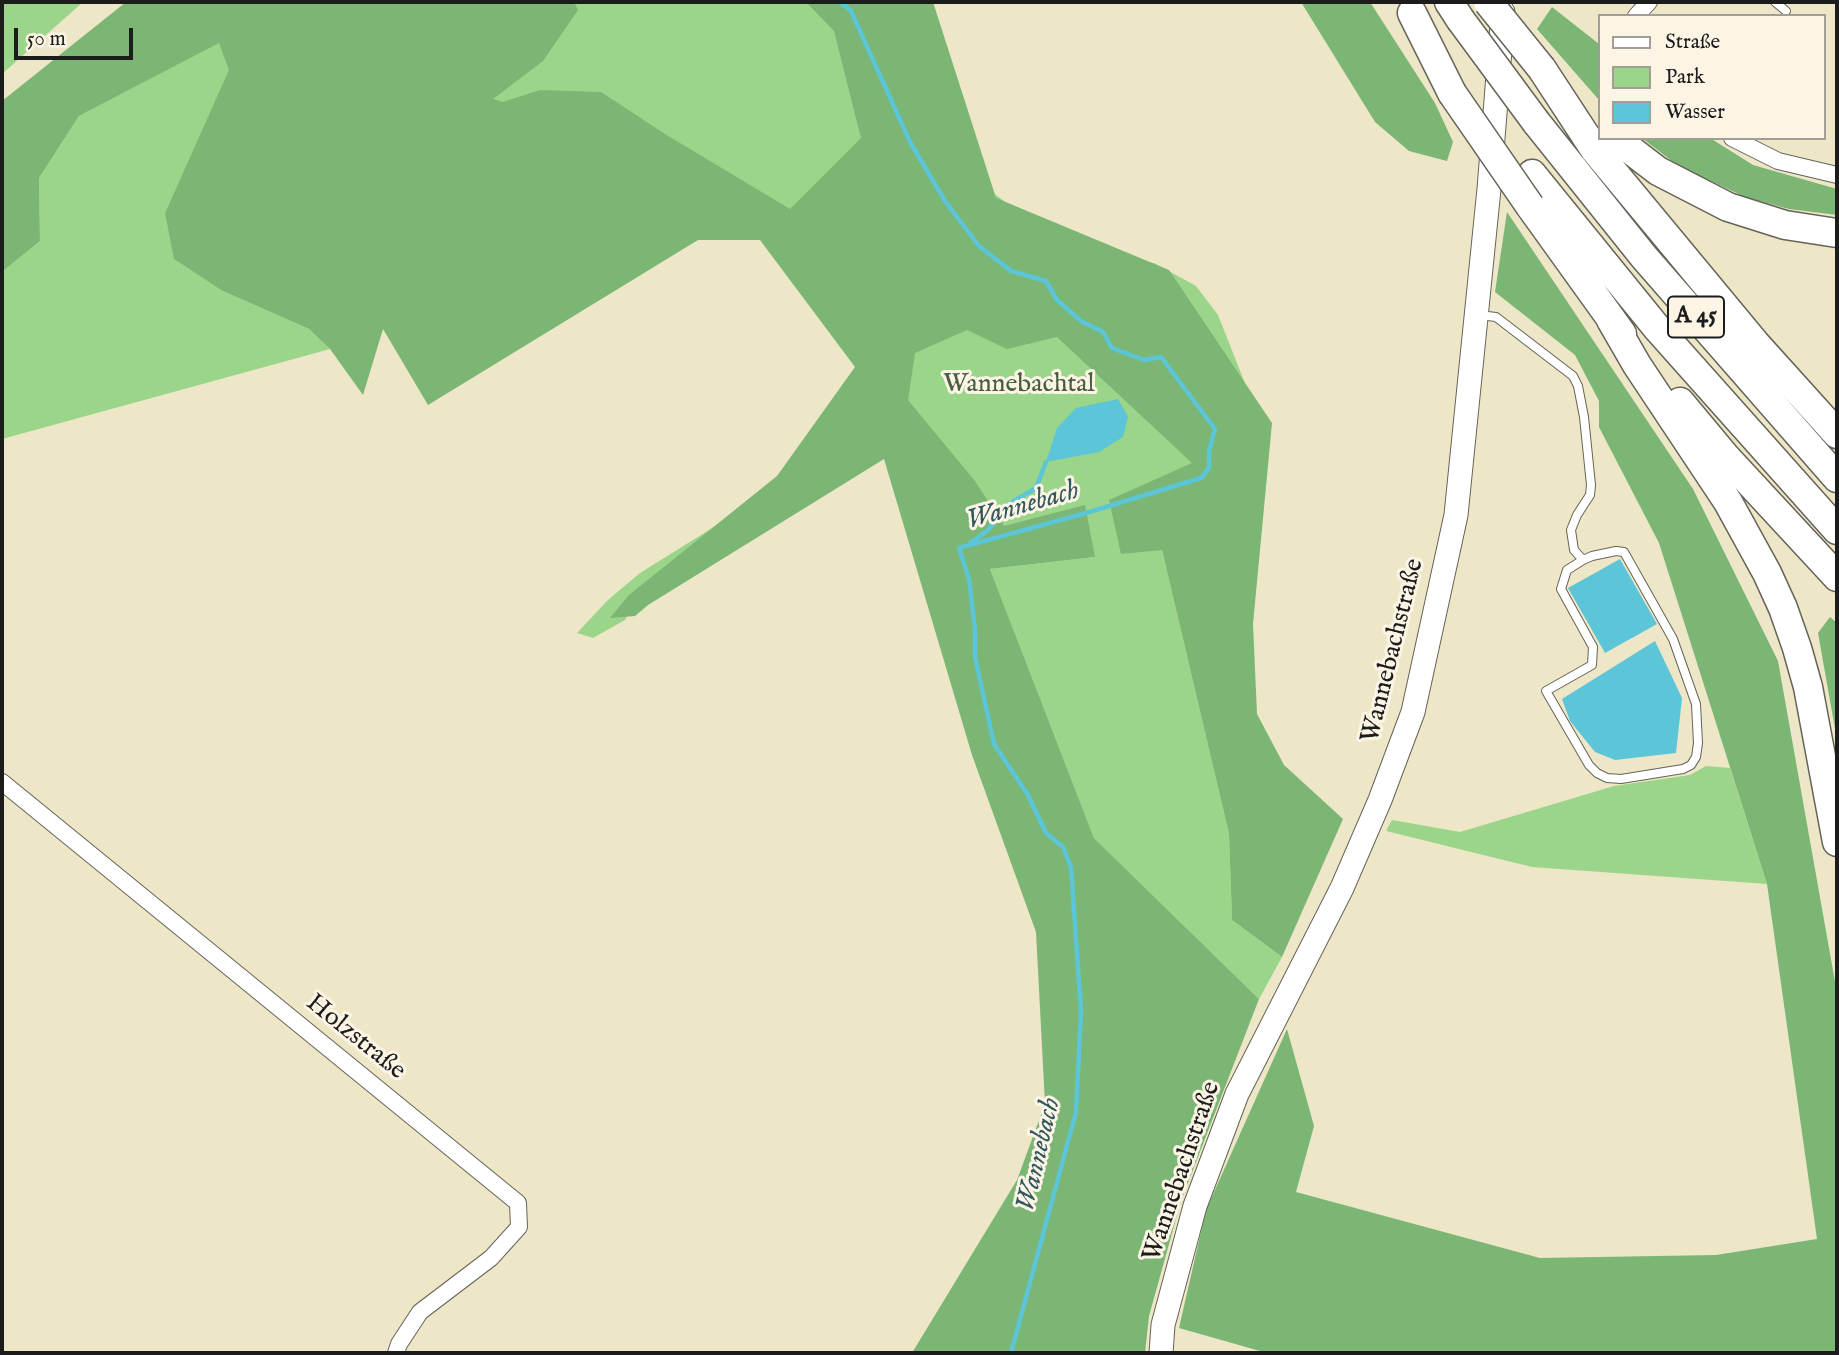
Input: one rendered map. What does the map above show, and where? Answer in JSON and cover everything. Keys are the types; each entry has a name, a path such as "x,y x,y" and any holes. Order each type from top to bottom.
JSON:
{"highway":[{"path":"1488,2 1542,69 1595,150 1755,343 1837,434"},
{"name":"A 45","path":"1408,8 1453,82 1657,328 1837,530"},
{"name":"A 45","path":"1454,10 1536,122 1644,257 1837,478"},
{"path":"1542,69 1598,123"},
{"path":"1453,82 1530,206 1611,320 1725,456 1837,577"},
{"path":"1618,140 1658,171 1728,207 1785,225 1837,233"},
{"path":"1611,320 1644,376 1728,502 1761,561 1777,597 1808,687 1837,842"}],"main road":[{"name":"Wannebachstraße","path":"1161,1353 1163,1325 1195,1206 1237,1094 1342,888 1380,800 1413,712 1456,514 1504,2"}],"street":[{"path":"1757,144 1789,164 1837,175"},
{"name":"Holzstraße","path":"2,782 518,1203 519,1227 491,1258 420,1312 396,1353"}],"lane":[{"path":"1775,2 1786,11"},
{"path":"1476,314 1496,317 1573,376 1584,417 1591,485 1586,504 1577,515 1571,530 1574,550 1583,560"},
{"path":"1616,551 1624,552 1673,639 1696,704 1696,757 1683,769 1621,779 1607,778 1597,773 1589,765 1546,691 1591,665 1592,647 1561,589 1567,570 1583,560 1616,551"}],"green space":[{"path":"83,2 2,74 2,3"},
{"path":"126,2 574,2 578,10 543,61 493,99 503,102 540,90 601,92 790,209 861,138 834,31 806,2 933,2 996,198 1169,270 1272,423 1253,624 1257,714 1284,765 1343,819 1282,957 1232,920 1229,834 1162,550 1121,554 1109,500 1192,463 1057,337 1007,349 967,330 915,353 908,400 975,481 1004,526 1085,505 1095,557 990,569 1094,838 1259,999 1181,1201 1149,1316 1145,1353 912,1353 1017,1180 1045,1104 1036,932 972,755 884,459 648,605 635,616 610,618 629,595 777,476 855,367 760,240 698,240 428,405 383,329 363,395 330,349 309,329 223,291 174,259 165,213 229,70 219,43 79,116 39,178 40,241 2,272 2,101"},
{"name":"Wannebachtal","path":"558,2 923,2 988,189 1084,261 1154,263 1196,286 1218,315 1265,434 1162,550 1229,834 1232,920 1282,957 1259,999 1094,838 990,569 1095,557 966,549 890,449 633,605 625,620 593,638 577,633 608,600 640,573 717,525 782,475 861,372 786,236 303,212"},
{"path":"1301,2 1370,2 1435,103 1453,142 1447,161 1409,151 1375,122"},
{"path":"1552,7 1598,43 1598,99 1537,29"},
{"path":"220,42 230,70 165,213 223,291 309,329 330,349 2,439 2,272 40,241 39,178 79,116"},
{"path":"1645,140 1713,140 1753,165 1837,189 1837,215 1789,209 1745,197 1677,165"},
{"path":"1507,212 1693,489 1778,661 1837,993 1837,1353 1267,1353 1179,1328 1206,1210 1287,1029 1314,1126 1296,1192 1540,1258 1716,1255 1817,1239 1767,884 1659,543 1599,427 1599,401 1575,355 1495,292"},
{"path":"1830,617 1837,623 1837,740 1818,633"},
{"path":"1706,766 1730,768 1767,884 1532,867 1386,831 1392,820 1460,832 1614,786 1690,775"}],"water":[{"path":"1118,399 1128,417 1123,437 1099,452 1046,462 1057,428 1076,408"},
{"path":"1620,559 1657,624 1605,653 1568,588"},
{"path":"1655,641 1682,698 1676,753 1615,760 1595,752 1570,721 1562,699"}],"waterway":[{"name":"Wannebach","path":"840,2 851,11 910,142 945,201 979,246 1011,271 1046,281 1057,300 1081,321 1103,332 1112,348 1144,360 1161,357 1215,429 1209,451 1209,468 1201,478 959,548 969,579 975,629 975,657 994,744 1028,795 1046,833 1063,847 1071,867 1081,1011 1076,1112 1011,1353"},
{"path":"970,543 987,531 1009,504 1036,488 1046,462"}]}
